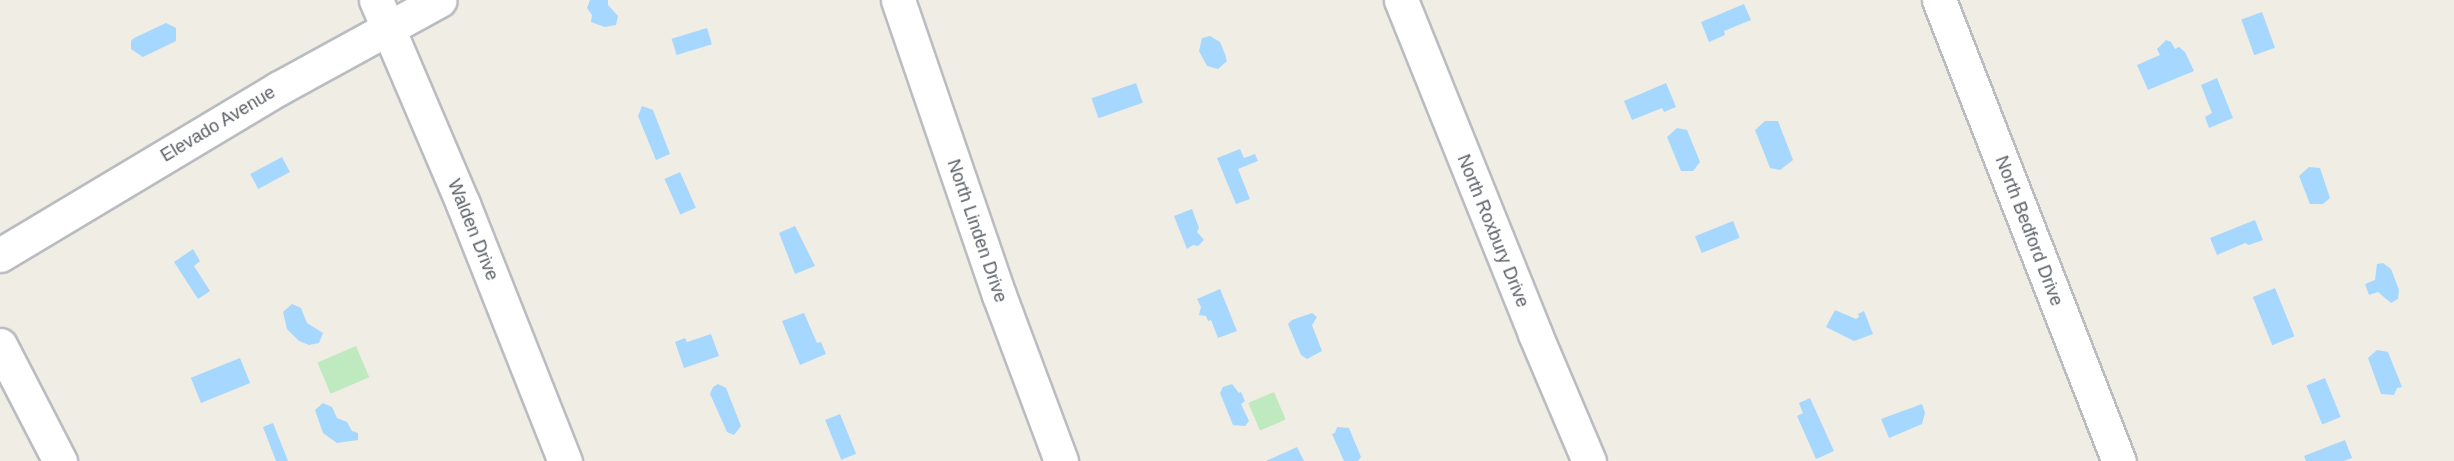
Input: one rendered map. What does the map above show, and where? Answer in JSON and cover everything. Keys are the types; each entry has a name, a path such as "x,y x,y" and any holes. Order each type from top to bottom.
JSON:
{"street":[{"name":"Elevado Avenue","path":"0,255 279,88 382,14 440,0"},
{"name":"North Linden Drive","path":"898,0 999,295 1061,461"},
{"name":"North Roxbury Drive","path":"1401,0 1535,334 1589,461"},
{"name":"North Bedford Drive","path":"1939,0 2119,461"},
{"name":"Walden Drive","path":"382,14 463,204 565,461"},
{"path":"0,345 60,461"}],"green space":[{"path":"356,346 369,377 331,394 317,362"},
{"path":"1274,392 1286,420 1260,431 1248,403"}],"water":[{"path":"590,0 608,0 608,5 618,16 616,25 605,27 591,22 592,15 587,8"},
{"path":"1744,4 1751,20 1724,31 1725,35 1709,42 1701,22"},
{"path":"2262,12 2275,48 2254,55 2241,20"},
{"path":"166,23 176,28 176,41 143,57 131,49 131,41 134,38"},
{"path":"707,28 712,44 677,55 672,39"},
{"path":"1210,36 1220,42 1227,61 1218,69 1207,66 1199,51 1202,38"},
{"path":"2166,40 2171,42 2175,49 2179,47 2185,52 2194,71 2148,90 2137,65 2160,55 2157,49"},
{"path":"2217,78 2233,118 2209,128 2205,117 2212,113 2201,85"},
{"path":"1136,83 1143,103 1098,118 1092,98"},
{"path":"1666,83 1676,107 1664,112 1662,108 1632,120 1624,101"},
{"path":"642,106 653,110 670,154 656,160 638,116"},
{"path":"1765,121 1778,121 1793,160 1780,170 1770,168 1755,130"},
{"path":"1677,128 1687,130 1700,162 1693,171 1681,171 1667,137"},
{"path":"1240,149 1244,158 1255,154 1258,161 1238,169 1250,199 1236,204 1217,158"},
{"path":"282,157 290,172 258,189 250,174"},
{"path":"2309,167 2320,168 2330,198 2323,204 2310,204 2299,176"},
{"path":"680,172 696,208 680,215 664,179"},
{"path":"1192,209 1199,228 1197,232 1204,240 1198,246 1193,245 1187,249 1174,216"},
{"path":"2255,220 2263,240 2249,245 2245,243 2217,255 2210,238"},
{"path":"1733,221 1740,238 1702,253 1695,236"},
{"path":"795,226 815,266 795,274 779,233"},
{"path":"193,249 200,261 194,266 210,291 198,299 174,262"},
{"path":"2383,263 2391,269 2399,290 2398,299 2391,303 2378,292 2369,295 2365,284 2375,280 2377,264"},
{"path":"2275,288 2294,336 2272,345 2253,297"},
{"path":"1220,289 1237,331 1218,338 1211,320 1208,321 1206,316 1199,315 1201,307 1197,299"},
{"path":"292,304 301,308 307,323 323,333 319,343 309,345 299,341 287,329 283,312"},
{"path":"1835,310 1856,319 1859,317 1858,314 1864,311 1873,334 1854,341 1826,327"},
{"path":"804,313 817,343 821,342 826,354 800,365 782,321"},
{"path":"1312,313 1317,317 1312,325 1322,351 1307,359 1301,355 1288,324 1292,320"},
{"path":"711,334 719,356 684,368 675,342 685,338 687,342"},
{"path":"2377,350 2388,352 2402,387 2397,388 2394,395 2381,394 2368,358"},
{"path":"240,358 250,383 201,403 191,378"},
{"path":"2325,378 2341,417 2322,424 2306,385"},
{"path":"718,384 726,388 741,426 734,435 727,432 710,394 713,387"},
{"path":"1232,384 1239,393 1241,392 1245,401 1241,404 1249,421 1245,426 1233,425 1220,393 1223,387"},
{"path":"1810,398 1834,451 1816,459 1797,416 1803,413 1799,403"},
{"path":"323,403 332,407 337,418 347,422 352,431 358,433 358,440 337,443 323,433 315,410"},
{"path":"1922,404 1925,413 1922,424 1889,438 1881,419"},
{"path":"840,414 856,454 841,460 825,420"},
{"path":"273,423 288,461 276,461 263,427"},
{"path":"1337,427 1349,428 1361,457 1358,461 1344,461 1332,434 1335,433"},
{"path":"2345,440 2352,458 2344,461 2306,461 2304,456"},
{"path":"1297,447 1304,461 1266,461"}]}
